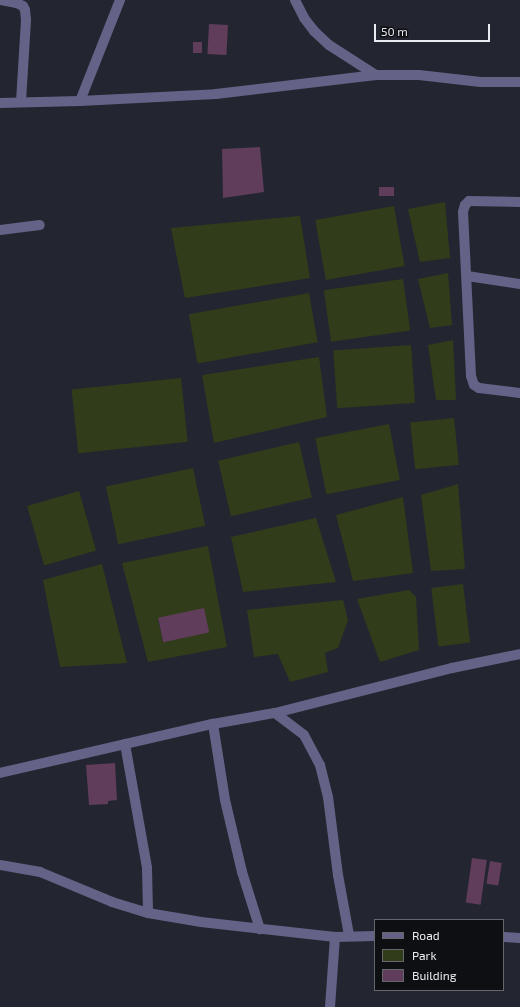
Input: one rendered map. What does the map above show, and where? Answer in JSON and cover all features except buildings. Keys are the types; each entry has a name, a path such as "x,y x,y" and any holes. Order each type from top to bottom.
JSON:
{"street":[{"path":"1,0 17,3 23,6 25,10 26,20 20,102"},
{"path":"80,101 120,0"},
{"path":"295,0 304,18 314,31 329,45 376,76"},
{"path":"0,103 80,101 252,91 376,76 419,75 481,82 520,82"},
{"path":"520,202 469,201 465,205 463,212 471,376 474,385 480,388 520,393"},
{"path":"0,230 40,225"},
{"path":"467,276 520,284"},
{"path":"0,773 213,724 275,713 452,668 520,654"},
{"path":"275,713 304,735 320,765 328,796 338,875 349,935"},
{"path":"213,724 225,800 242,872 260,928"},
{"path":"125,744 147,868 148,913"},
{"path":"0,865 40,872 112,902 148,913 201,922 335,937 349,935 374,936"},
{"path":"504,936 520,938"},
{"path":"330,1007 335,937"}],"green space":[{"path":"445,202 450,258 420,262 408,209"},
{"path":"394,206 405,266 326,280 315,220"},
{"path":"300,216 310,278 185,298 171,228"},
{"path":"448,273 452,325 430,328 418,279"},
{"path":"403,279 410,330 331,342 324,290"},
{"path":"309,293 318,342 198,363 189,314"},
{"path":"453,340 456,400 436,400 428,345"},
{"path":"411,345 415,403 337,408 333,350"},
{"path":"319,357 327,417 214,443 202,375"},
{"path":"181,378 188,442 78,453 72,389"},
{"path":"454,418 459,465 415,469 410,423"},
{"path":"389,424 400,480 326,494 315,438"},
{"path":"299,442 312,498 231,516 218,461"},
{"path":"193,468 205,526 118,544 106,487"},
{"path":"458,484 465,569 431,571 421,495"},
{"path":"79,491 96,551 44,565 27,506"},
{"path":"403,497 413,573 353,581 336,515"},
{"path":"316,518 336,582 243,592 231,537"},
{"path":"208,546 227,647 148,662 122,563","holes":["204,609 163,642 158,619"]},
{"path":"102,564 127,663 60,667 43,580"},
{"path":"463,584 470,643 438,646 431,588"},
{"path":"409,590 416,597 419,650 380,662 357,599"},
{"path":"343,600 348,620 338,648 325,653 328,672 290,682 278,654 254,657 247,610"}]}
